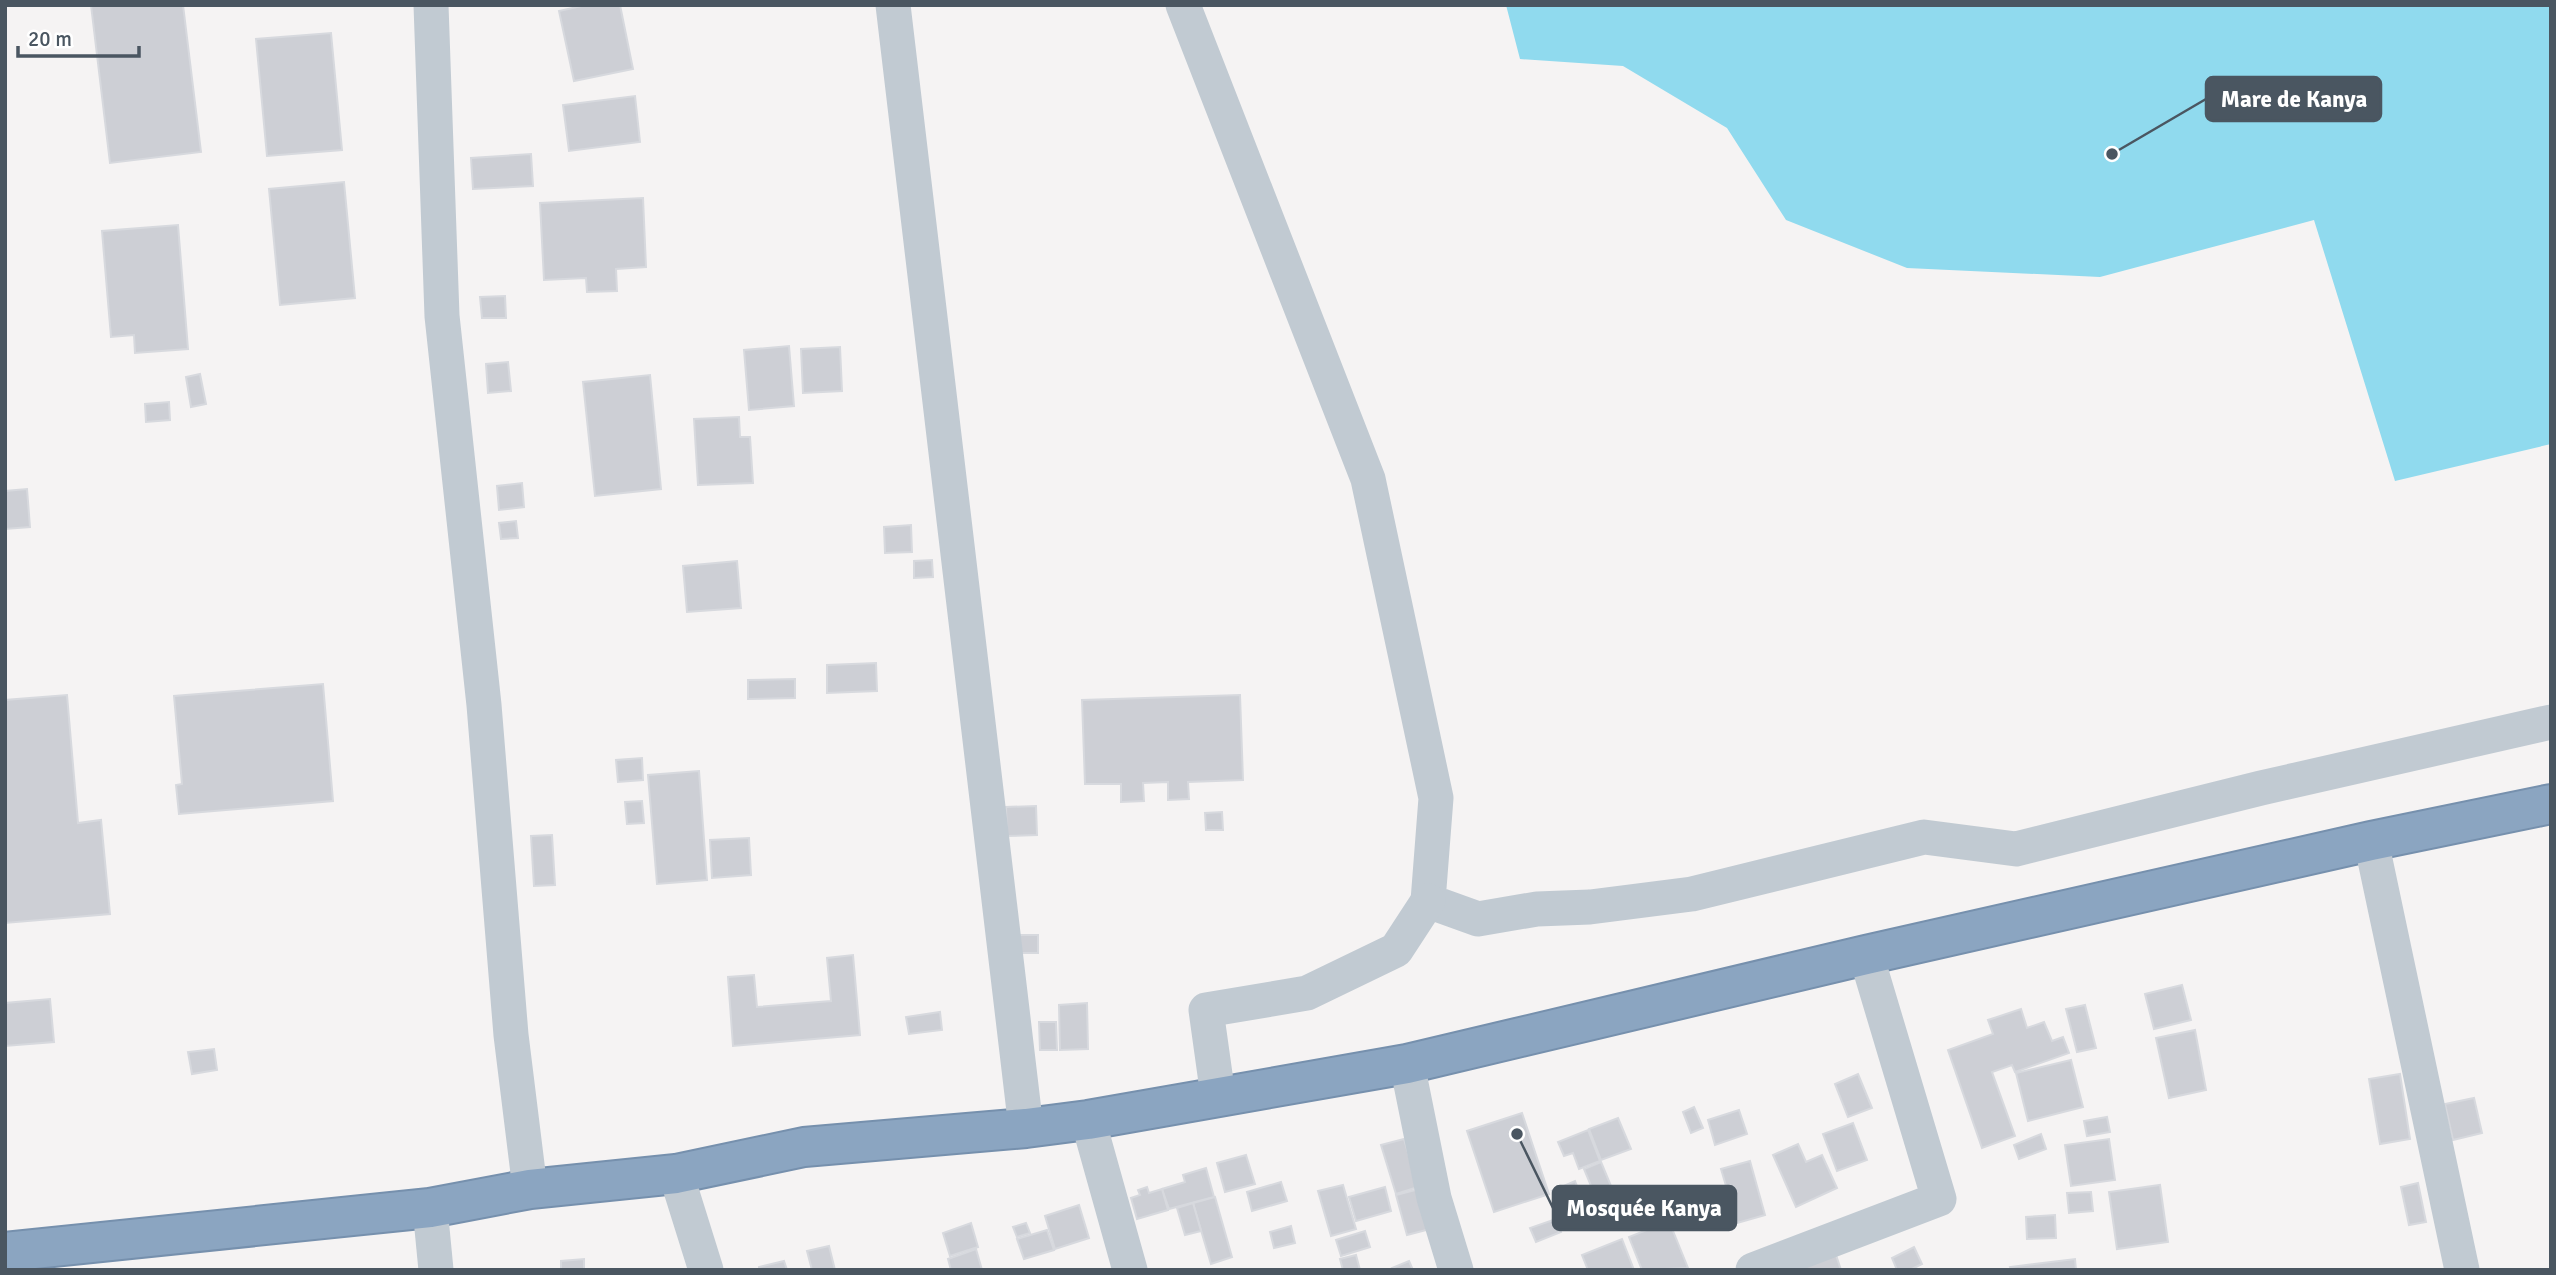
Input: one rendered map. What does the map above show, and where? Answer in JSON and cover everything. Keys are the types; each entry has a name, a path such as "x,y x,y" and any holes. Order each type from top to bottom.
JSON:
{"highway":[{"path":"5,1252 73,1257 430,1208 530,1189 676,1174 804,1147 1088,1121 1407,1064 1866,955 2371,841 2551,804"}],"street":[{"path":"431,5 442,316 484,705 511,1035 530,1189"},
{"path":"893,5 1026,1128"},
{"path":"1182,5 1368,479 1436,797 1428,901 1396,950 1307,993 1206,1010 1218,1096"},
{"path":"1428,901 1478,919 1538,909 1692,894 1924,837 2016,849 2261,788 2551,722"},
{"path":"2371,841 2462,1270"},
{"path":"1753,1270 1939,1199 1866,955"},
{"path":"1407,1064 1434,1198 1456,1270"},
{"path":"1088,1121 1130,1270"},
{"path":"676,1174 706,1270"},
{"path":"430,1208 436,1270"}],"water":[{"path":"1506,5 2551,5 2551,444 2395,481 2314,220 2100,277 1907,268 1786,220 1727,128 1623,66 1520,59"}],"building":[{"path":"91,5 183,5 201,152 110,163"},
{"path":"586,5 620,5 633,69 574,81 559,11"},
{"path":"331,33 342,150 267,156 256,39"},
{"path":"635,96 640,142 569,151 563,105"},
{"path":"531,154 533,186 473,189 471,158"},
{"path":"344,182 355,298 280,305 269,189"},
{"path":"643,198 646,267 616,269 617,291 587,292 586,278 544,280 540,203"},
{"path":"178,225 188,349 135,353 134,335 111,337 102,231"},
{"path":"505,296 506,318 482,318 480,297"},
{"path":"789,346 794,406 749,410 744,350"},
{"path":"840,347 842,391 803,393 801,349"},
{"path":"508,362 511,391 488,393 486,364"},
{"path":"200,374 206,404 191,407 186,377"},
{"path":"650,375 661,489 595,496 583,382"},
{"path":"169,402 170,420 146,422 145,404"},
{"path":"739,417 740,437 750,437 753,483 698,485 694,419"},
{"path":"522,483 524,507 499,510 497,486"},
{"path":"27,489 30,527 5,529 5,491"},
{"path":"516,521 518,538 501,539 499,523"},
{"path":"911,525 912,552 885,553 884,527"},
{"path":"932,560 933,577 914,578 914,561"},
{"path":"737,561 741,608 687,612 683,566"},
{"path":"876,663 877,691 827,693 827,665"},
{"path":"795,679 795,698 748,699 748,680"},
{"path":"323,684 333,801 179,814 176,785 182,784 174,696"},
{"path":"67,695 78,823 101,820 110,914 5,923 5,700"},
{"path":"1240,695 1243,780 1188,782 1189,799 1168,800 1168,782 1143,783 1144,801 1121,802 1121,784 1085,784 1082,700"},
{"path":"642,758 643,780 618,782 616,760"},
{"path":"699,771 707,880 657,884 648,775"},
{"path":"642,801 644,823 627,824 625,802"},
{"path":"1036,806 1037,835 1007,836 1006,807"},
{"path":"1222,812 1223,830 1206,830 1205,813"},
{"path":"552,835 555,885 534,886 531,836"},
{"path":"749,838 751,875 712,878 710,840"},
{"path":"1018,935 1038,935 1038,953 1019,953"},
{"path":"853,955 860,1035 733,1046 728,977 754,975 757,1007 831,1001 827,958"},
{"path":"2182,985 2191,1020 2154,1029 2145,994"},
{"path":"50,999 54,1042 5,1046 5,1003"},
{"path":"1087,1003 1088,1049 1060,1050 1059,1005"},
{"path":"2085,1005 2096,1048 2077,1052 2066,1009"},
{"path":"2021,1009 2027,1028 2044,1022 2052,1041 2063,1037 2069,1053 2015,1072 2012,1065 1992,1072 2015,1136 1982,1148 1948,1050 1993,1034 1988,1020"},
{"path":"940,1012 942,1030 909,1034 906,1017"},
{"path":"1039,1022 1056,1022 1057,1050 1040,1050"},
{"path":"2195,1030 2206,1090 2169,1098 2156,1038"},
{"path":"214,1049 217,1070 192,1074 188,1052"},
{"path":"2071,1060 2083,1107 2028,1121 2016,1073"},
{"path":"1858,1074 1872,1108 1848,1117 1835,1084"},
{"path":"2400,1074 2410,1139 2380,1144 2369,1079"},
{"path":"2474,1098 2482,1133 2453,1140 2445,1104"},
{"path":"1694,1107 1703,1128 1691,1133 1683,1112"},
{"path":"1739,1110 1747,1134 1715,1145 1708,1120"},
{"path":"1522,1113 1549,1194 1494,1212 1467,1131"},
{"path":"2107,1117 2110,1132 2087,1136 2084,1121"},
{"path":"1618,1118 1631,1149 1601,1160 1589,1129"},
{"path":"1853,1123 1867,1160 1837,1171 1823,1134"},
{"path":"1588,1130 1600,1161 1579,1169 1573,1153 1564,1156 1558,1142"},
{"path":"2041,1134 2046,1149 2019,1159 2014,1145"},
{"path":"1404,1139 1418,1187 1396,1194 1381,1145"},
{"path":"2109,1139 2115,1180 2071,1186 2065,1145"},
{"path":"1798,1144 1806,1162 1822,1155 1837,1188 1796,1207 1773,1155"},
{"path":"1246,1155 1255,1184 1225,1192 1217,1163"},
{"path":"1750,1161 1765,1215 1737,1223 1721,1169"},
{"path":"1601,1162 1616,1198 1599,1205 1584,1169"},
{"path":"1206,1168 1214,1197 1169,1209 1162,1189 1185,1182 1183,1175"},
{"path":"1575,1181 1581,1196 1559,1205 1552,1191"},
{"path":"1281,1182 1287,1201 1252,1211 1247,1192"},
{"path":"2418,1183 2426,1222 2409,1225 2401,1187"},
{"path":"1343,1185 1356,1229 1331,1236 1318,1191"},
{"path":"2160,1185 2168,1242 2117,1249 2109,1192"},
{"path":"1147,1187 1149,1193 1162,1189 1168,1210 1137,1219 1131,1198 1140,1195 1138,1190"},
{"path":"1385,1187 1391,1211 1356,1221 1349,1197"},
{"path":"1419,1189 1430,1229 1407,1235 1396,1195"},
{"path":"2091,1192 2093,1211 2069,1213 2067,1193"},
{"path":"1215,1197 1232,1257 1211,1264 1193,1203"},
{"path":"1193,1203 1201,1231 1185,1235 1177,1208"},
{"path":"1079,1205 1089,1238 1055,1249 1045,1216"},
{"path":"2055,1215 2056,1238 2027,1239 2026,1217"},
{"path":"1556,1219 1561,1232 1536,1242 1530,1228"},
{"path":"1669,1221 1688,1268 1642,1270 1629,1237"},
{"path":"971,1223 978,1247 950,1256 943,1233"},
{"path":"1026,1223 1030,1233 1017,1237 1013,1227"},
{"path":"1291,1226 1295,1243 1274,1248 1270,1232"},
{"path":"1047,1230 1054,1250 1024,1259 1017,1239"},
{"path":"1365,1231 1370,1247 1341,1256 1336,1240"},
{"path":"1622,1239 1634,1270 1588,1270 1582,1255"},
{"path":"829,1246 835,1270 812,1270 807,1251"},
{"path":"1914,1247 1922,1264 1910,1270 1897,1270 1892,1258"},
{"path":"976,1249 982,1270 951,1270 948,1259"},
{"path":"1835,1252 1841,1270 1794,1270"},
{"path":"1356,1255 1360,1270 1343,1270 1340,1259"},
{"path":"584,1259 584,1270 561,1270 561,1261"},
{"path":"2075,1259 2076,1270 2011,1270 2010,1267"},
{"path":"784,1261 787,1270 759,1270 759,1267"},
{"path":"1409,1261 1413,1270 1392,1268"}],"place":[{"name":"Mare de Kanya","path":"2112,154"},
{"name":"Mosquée Kanya","path":"1517,1134"}]}
